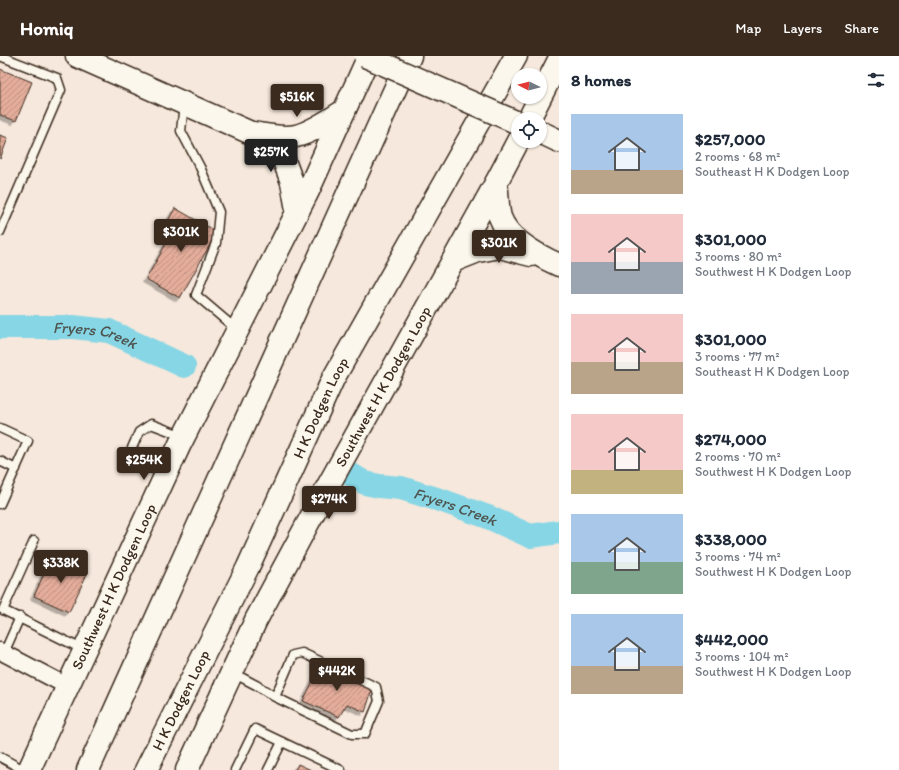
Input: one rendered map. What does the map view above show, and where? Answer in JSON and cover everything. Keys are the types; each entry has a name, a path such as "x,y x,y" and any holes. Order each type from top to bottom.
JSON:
{"main road":[{"path":"77,56 251,133 283,158 292,182 297,210"},
{"path":"365,56 511,120"},
{"name":"Southwest H K Dodgen Loop","path":"29,770 184,437 318,170 369,56"},
{"path":"88,770 410,56"},
{"name":"H K Dodgen Loop","path":"146,770 248,567 333,378 516,56"},
{"path":"533,112 559,60"},
{"path":"251,133 296,136 310,131 344,111"},
{"name":"Southwest H K Dodgen Loop","path":"187,770 267,599 514,148"},
{"path":"496,183 500,217 507,230 516,240 552,262"},
{"path":"453,261 478,251 500,247 552,262"}],"street":[{"path":"2,652 67,686"}],"lane":[{"path":"0,56 57,78 61,90 0,232"},
{"path":"184,103 181,132 200,167 219,212 216,243 196,295 237,330"},
{"path":"166,475 137,460 132,448 139,432 151,424 184,437"},
{"path":"0,428 28,441 1,499"},
{"path":"0,461 16,468"},
{"path":"34,541 4,610 84,650"},
{"path":"2,652 20,617"},
{"path":"232,672 275,697 352,734 365,734 379,701 376,687 302,653 293,655 275,697"},
{"path":"235,770 254,729 341,770"},
{"path":"268,770 282,742"},
{"path":"0,758 24,770"}],"building":[{"path":"0,69 32,82 16,121 0,115"},
{"path":"0,135 8,138 0,159"},
{"path":"175,208 217,232 180,298 146,279 171,235 163,230"},
{"path":"52,556 88,572 69,612 34,596"},
{"path":"321,665 373,687 365,712 347,704 339,717 303,701"},
{"path":"298,764 311,770 295,770"}],"waterway":[{"name":"Fryers Creek","path":"0,327 73,327 109,331 184,366"},
{"name":"Fryers Creek","path":"350,474 365,483 401,488 443,501 488,517 530,536 559,532"}]}
